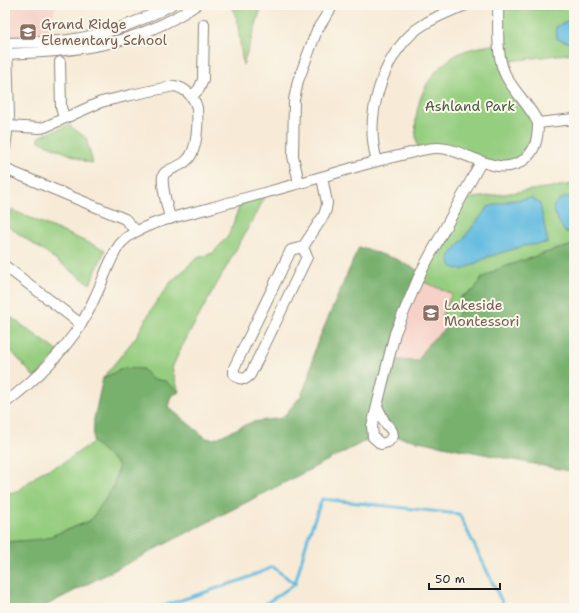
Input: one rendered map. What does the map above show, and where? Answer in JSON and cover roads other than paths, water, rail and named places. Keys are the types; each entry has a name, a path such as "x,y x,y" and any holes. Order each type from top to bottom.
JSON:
{"street":[{"path":"6,48 90,36 140,19 171,5"},
{"path":"6,48 72,50 102,45 153,29 170,21 196,5"},
{"path":"299,184 293,156 294,100 298,81 317,30 333,5"},
{"path":"377,161 374,152 372,132 375,100 387,70 398,49 417,30 433,19 466,5"},
{"path":"5,402 29,384 49,364 81,324 99,290 119,245 126,237 136,231 170,219 377,161 434,148 444,148 458,152 481,162 495,166 514,165 524,160 530,155 536,143 538,123 533,112 506,77 502,67 500,55 498,5"},
{"path":"192,96 203,80 204,24"},
{"path":"5,148 7,131 6,48"},
{"path":"60,62 61,106 64,118"},
{"path":"7,131 39,128 50,125 101,102 174,86 179,87 192,96 196,102 197,108 194,149 187,161 168,170 163,177 170,219"},
{"path":"538,123 574,119"},
{"path":"378,406 395,333 420,272 481,162"},
{"path":"5,169 125,220 136,231"},
{"path":"303,247 307,257 256,363 250,375 245,378 238,378 234,374 234,368 291,250 303,247 324,215 327,203 322,177"},
{"path":"5,266 81,324"}],"water":[{"path":"574,17 574,44 557,39 556,27"},
{"path":"574,196 574,232 565,232 557,219 553,206 560,199"},
{"path":"532,198 540,204 548,243 523,246 488,257 462,270 452,267 449,257 488,207 508,201"}],"waterway":[{"path":"259,608 295,584 308,537 322,499 459,514 505,608"},
{"path":"157,608 242,580 273,567 295,584"}],"place":[{"name":"Grand Ridge Elementary School","path":"28,32"},
{"name":"Lakeside Montessori","path":"431,313"}],"park label":[{"name":"Ashland Park","path":"470,106"}]}
